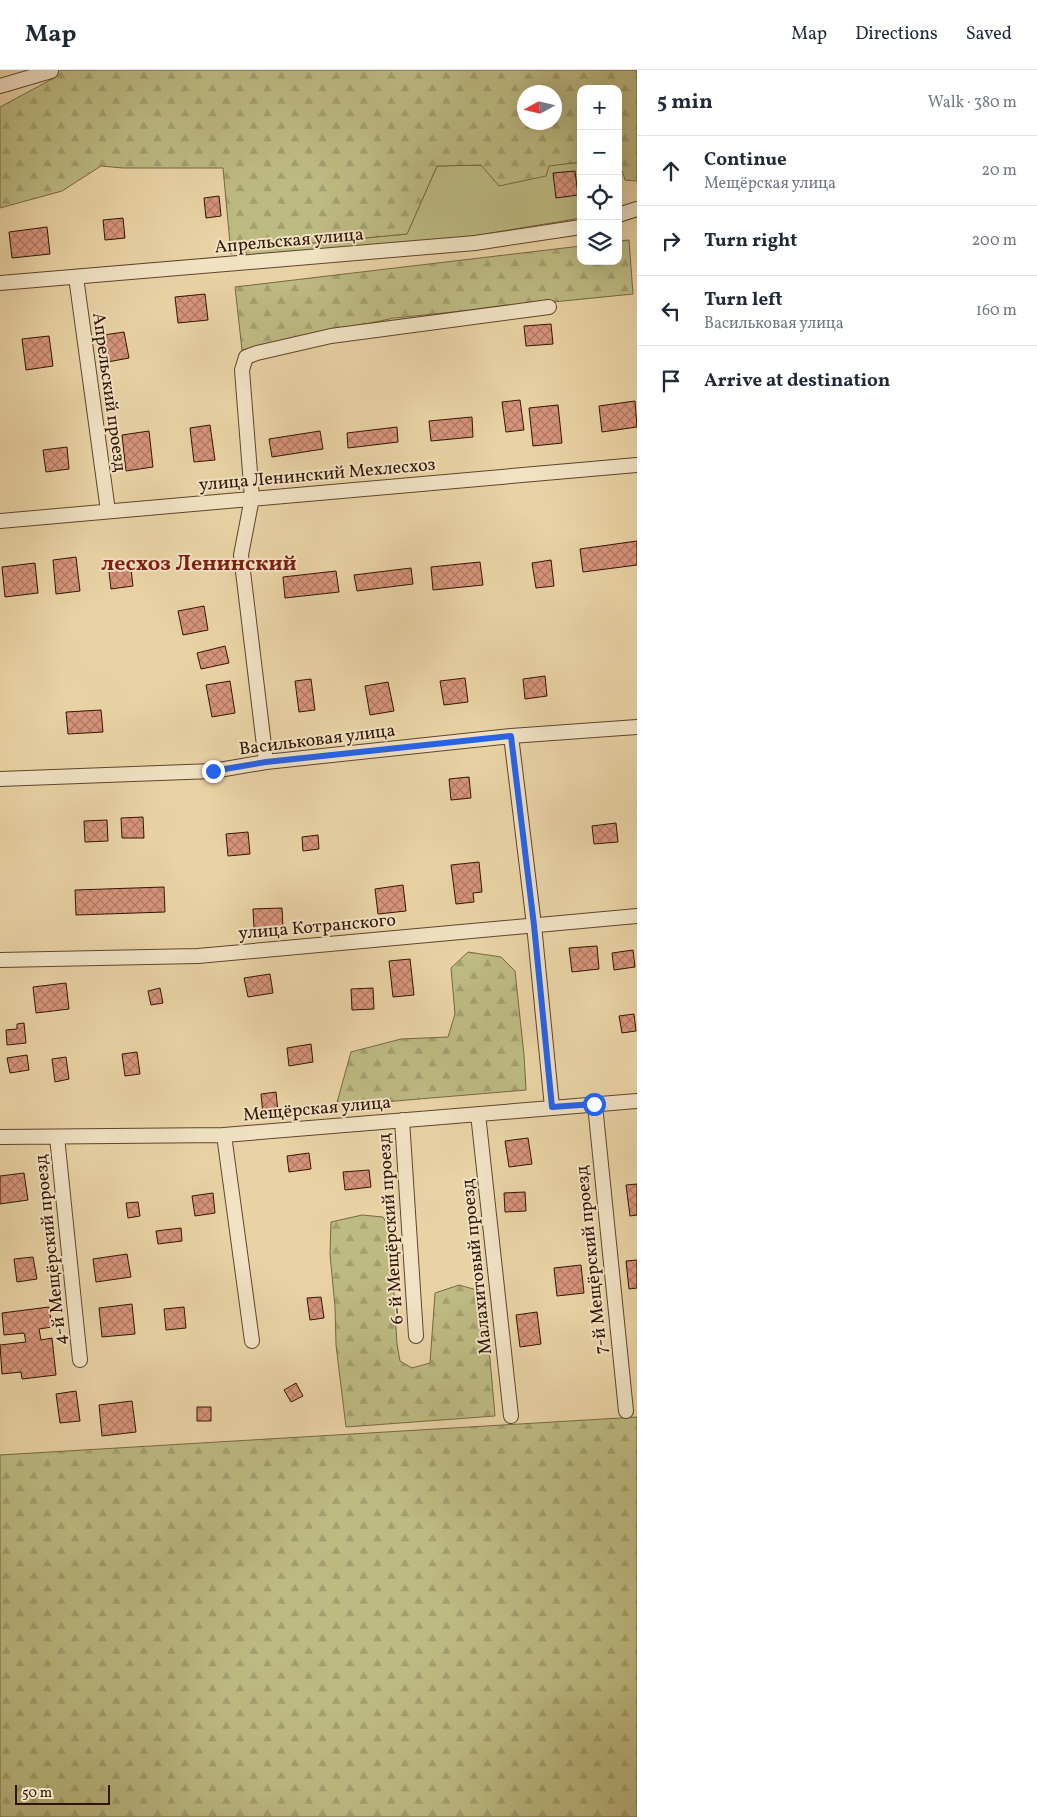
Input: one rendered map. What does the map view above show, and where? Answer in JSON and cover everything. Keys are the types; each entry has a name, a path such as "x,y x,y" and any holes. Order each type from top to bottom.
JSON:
{"street":[{"path":"0,86 51,72 51,70"},
{"path":"622,214 637,209"},
{"name":"Апрельская улица","path":"0,283 475,243 577,228"},
{"name":"Апрельский проезд","path":"76,277 108,511"},
{"path":"266,762 241,555 252,498 242,370 246,358 257,353 331,336 548,306"},
{"name":"улица Ленинский Мехлесхоз","path":"0,521 637,465"},
{"name":"Васильковая улица","path":"0,779 213,771 266,762 511,736 637,727"},
{"path":"511,736 534,925 552,1107"},
{"name":"улица Котранского","path":"0,960 198,956 637,916"},
{"name":"Мещёрская улица","path":"0,1137 224,1134 637,1101"},
{"name":"7-й Мещёрский проезд","path":"594,1104 626,1411"},
{"name":"Малахитовый проезд","path":"478,1114 511,1416"},
{"name":"6-й Мещёрский проезд","path":"402,1120 416,1336"},
{"path":"224,1134 252,1341"},
{"name":"4-й Мещёрский проезд","path":"57,1137 80,1360"}],"green space":[{"path":"56,70 636,70 637,181 625,180 622,171 622,85 577,85 577,162 549,166 546,176 499,186 481,165 437,166 407,234 280,246 242,244 231,254 223,168 123,168 101,166 62,191 0,208 0,107 56,77"},
{"path":"577,162 577,219 473,236 248,257 242,244 280,246 407,234 437,166 545,165"},
{"path":"629,240 633,294 394,318 242,350 235,287 577,246 577,265 622,265 622,241"},
{"path":"468,952 501,957 515,971 526,1090 336,1106 351,1052 401,1039 448,1037 455,1014 451,968"},
{"path":"362,1215 383,1217 390,1229 397,1344 400,1361 412,1368 430,1363 435,1293 459,1285 484,1292 495,1416 346,1427 336,1345 335,1307 330,1254 331,1222"},
{"path":"637,1417 637,1817 0,1817 0,1455"}],"building":[{"path":"575,171 577,195 556,198 553,173"},
{"path":"219,196 221,216 206,218 204,198"},
{"path":"123,218 125,238 105,240 103,220"},
{"path":"47,227 50,254 12,258 9,232"},
{"path":"205,294 208,320 178,323 175,297"},
{"path":"551,324 553,344 526,346 524,326"},
{"path":"124,332 129,358 102,363 97,336"},
{"path":"49,336 53,366 26,370 22,339"},
{"path":"520,400 524,430 506,432 502,402"},
{"path":"635,401 637,427 602,432 599,406"},
{"path":"558,405 562,443 533,446 529,408"},
{"path":"472,417 473,437 431,441 429,421"},
{"path":"210,425 215,460 194,462 190,428"},
{"path":"397,427 398,442 348,448 347,433"},
{"path":"149,431 153,467 126,471 122,435"},
{"path":"320,431 323,449 272,457 269,439"},
{"path":"67,447 69,469 46,472 43,450"},
{"path":"637,541 637,565 583,572 580,549"},
{"path":"76,557 80,591 56,594 53,560"},
{"path":"551,560 554,586 536,588 532,563"},
{"path":"130,561 133,586 111,589 108,563"},
{"path":"480,562 483,585 433,590 431,567"},
{"path":"35,563 38,593 5,597 2,567"},
{"path":"411,568 413,584 357,591 354,575"},
{"path":"336,571 339,592 285,598 283,577"},
{"path":"204,606 208,630 183,635 178,611"},
{"path":"225,646 229,663 201,669 197,653"},
{"path":"545,676 547,696 525,699 523,679"},
{"path":"465,678 468,702 444,705 440,681"},
{"path":"311,679 315,710 299,712 295,681"},
{"path":"230,681 235,713 212,717 206,685"},
{"path":"388,682 394,711 370,715 365,686"},
{"path":"101,710 103,732 68,734 66,712"},
{"path":"469,777 471,798 451,800 449,779"},
{"path":"143,817 144,838 122,838 121,818"},
{"path":"107,820 108,841 85,842 84,821"},
{"path":"616,823 618,842 594,844 592,826"},
{"path":"248,832 250,854 228,856 226,834"},
{"path":"318,835 319,849 303,851 302,837"},
{"path":"479,862 482,892 473,893 474,902 456,904 451,865"},
{"path":"403,885 406,911 378,914 375,889"},
{"path":"164,887 165,912 76,915 75,890"},
{"path":"282,908 283,927 254,928 253,909"},
{"path":"597,946 599,969 572,972 569,948"},
{"path":"633,950 635,967 614,970 612,953"},
{"path":"410,959 414,995 393,997 389,961"},
{"path":"270,974 273,993 248,997 244,978"},
{"path":"66,983 69,1009 36,1013 33,987"},
{"path":"160,988 163,1003 151,1005 148,991"},
{"path":"373,988 374,1009 352,1010 351,989"},
{"path":"634,1014 636,1031 622,1033 619,1016"},
{"path":"24,1023 26,1043 7,1045 6,1030 17,1029 17,1024"},
{"path":"311,1044 313,1062 289,1066 287,1048"},
{"path":"137,1052 140,1074 125,1076 122,1054"},
{"path":"27,1055 29,1070 10,1073 7,1058"},
{"path":"66,1057 69,1079 55,1082 52,1059"},
{"path":"276,1092 278,1112 263,1114 261,1094"},
{"path":"528,1138 532,1164 509,1167 505,1141"},
{"path":"309,1153 311,1169 289,1172 287,1156"},
{"path":"369,1170 371,1187 345,1190 343,1172"},
{"path":"24,1173 28,1200 0,1204 0,1176"},
{"path":"637,1184 637,1215 630,1216 626,1185"},
{"path":"525,1192 526,1211 505,1212 504,1193"},
{"path":"213,1193 215,1213 195,1216 192,1196"},
{"path":"138,1202 140,1216 128,1218 126,1203"},
{"path":"181,1228 182,1241 158,1244 156,1231"},
{"path":"127,1254 131,1277 96,1282 93,1259"},
{"path":"33,1257 37,1279 17,1282 14,1259"},
{"path":"637,1260 637,1288 629,1289 626,1261"},
{"path":"581,1265 584,1293 557,1296 554,1268"},
{"path":"321,1297 324,1318 310,1320 307,1298"},
{"path":"132,1304 135,1334 102,1337 99,1308"},
{"path":"49,1307 52,1327 39,1329 41,1340 52,1338 56,1375 22,1379 21,1372 2,1374 0,1345 26,1342 24,1333 4,1335 2,1313"},
{"path":"184,1307 186,1328 166,1330 164,1309"},
{"path":"537,1312 541,1344 520,1347 516,1315"},
{"path":"296,1383 303,1396 291,1402 284,1390"},
{"path":"76,1391 80,1421 60,1423 56,1394"},
{"path":"132,1401 136,1432 102,1436 99,1405"},
{"path":"197,1407 211,1407 211,1421 197,1421"}],"district":[{"name":"лесхоз Ленинский","path":"199,562"}],"route":[{"path":"213,771 266,762 511,736 534,925 552,1107 594,1104"}]}
